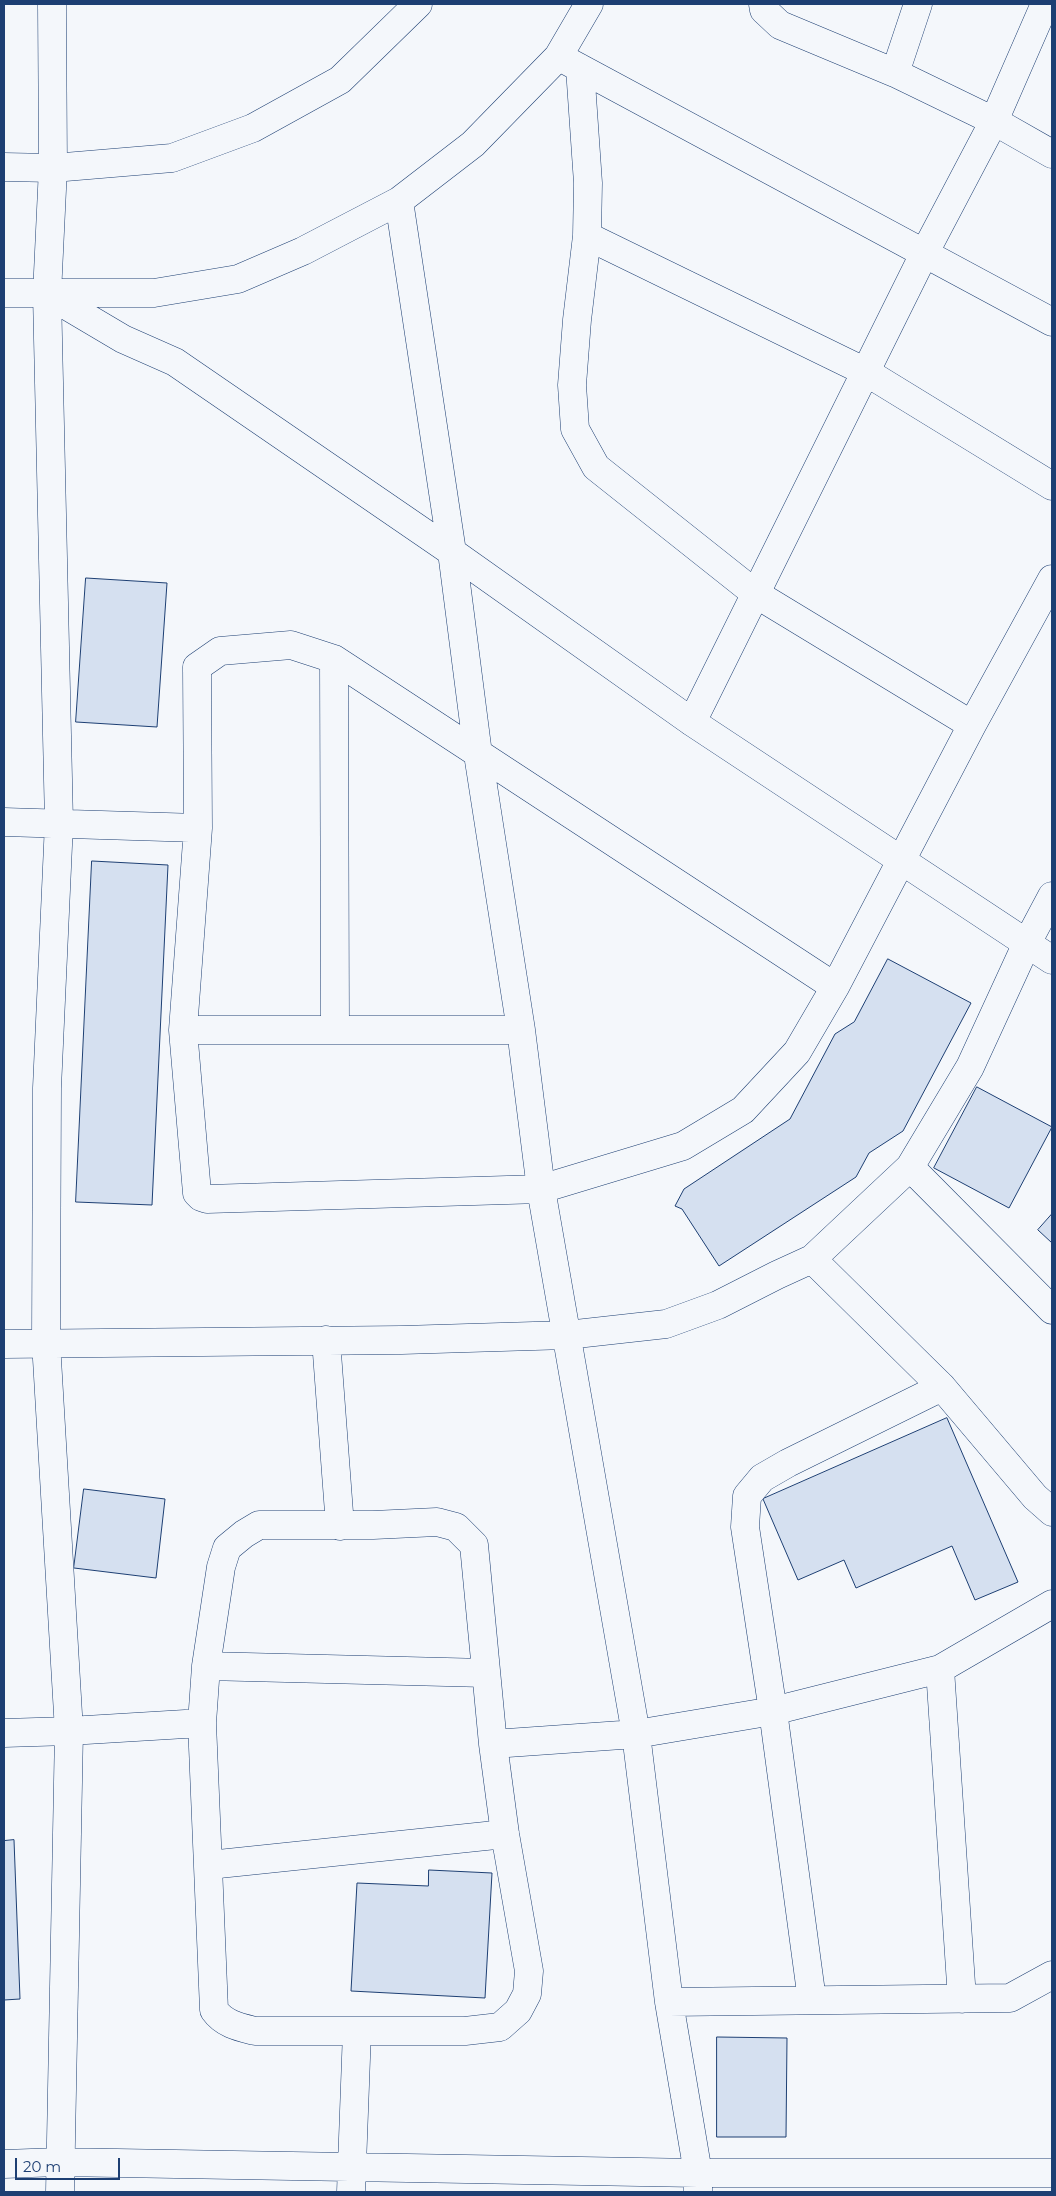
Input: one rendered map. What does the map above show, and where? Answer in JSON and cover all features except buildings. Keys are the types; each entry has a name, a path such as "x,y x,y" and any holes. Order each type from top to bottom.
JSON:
{"street":[{"path":"52,4 53,168 47,294 59,823 47,1088 46,1342 69,1731 59,2162 60,2192"},
{"path":"4,166 53,168 172,158 253,128 340,80 418,4"},
{"path":"589,4 569,62 588,182 587,236 577,320 572,385 575,429 596,467 756,594 972,725"},
{"path":"763,4 764,10 780,25 895,73 994,121 1052,154"},
{"path":"895,73 918,4"},
{"path":"692,722 924,254 994,121 1045,4"},
{"path":"4,293 154,294 238,279 303,251 399,200 473,144 569,62"},
{"path":"569,62 1052,322"},
{"path":"399,200 452,552 478,754 521,1030 541,1189 636,1734 669,2002 698,2182"},
{"path":"587,236 866,372 1052,486"},
{"path":"47,294 124,339 175,362 452,552 692,722 1052,960"},
{"path":"835,987 334,659 291,645 220,651 197,667 198,828 183,1030 197,1193 202,1198 541,1189 684,1146 743,1110 797,1052 835,987 972,725 1052,579"},
{"path":"334,659 335,1030"},
{"path":"4,822 198,828"},
{"path":"4,1344 567,1335 666,1324 718,1306 812,1259 910,1167 970,1067 1027,943 1052,896"},
{"path":"183,1030 521,1030"},
{"path":"910,1167 1052,1310"},
{"path":"812,1259 942,1387 1035,1497 1052,1512"},
{"path":"326,1340 340,1526"},
{"path":"812,2000 773,1711 745,1527 746,1496 762,1478 788,1463 942,1387"},
{"path":"437,1522 456,1528 474,1545 493,1744 529,1971 527,1994 518,2011 500,2027 465,2031 255,2030 237,2026 220,2019 214,2010 202,1723 206,1666 221,1567 227,1548 259,1525 340,1526 437,1522"},
{"path":"493,1744 636,1734 773,1711 940,1669 1052,1604"},
{"path":"206,1666 486,1673"},
{"path":"940,1669 962,1999"},
{"path":"4,1733 202,1723"},
{"path":"209,1865 506,1834"},
{"path":"669,2002 1010,1998 1052,1975"},
{"path":"351,2180 357,2031"},
{"path":"4,2164 59,2162 351,2180 698,2182 1052,2173"}]}
